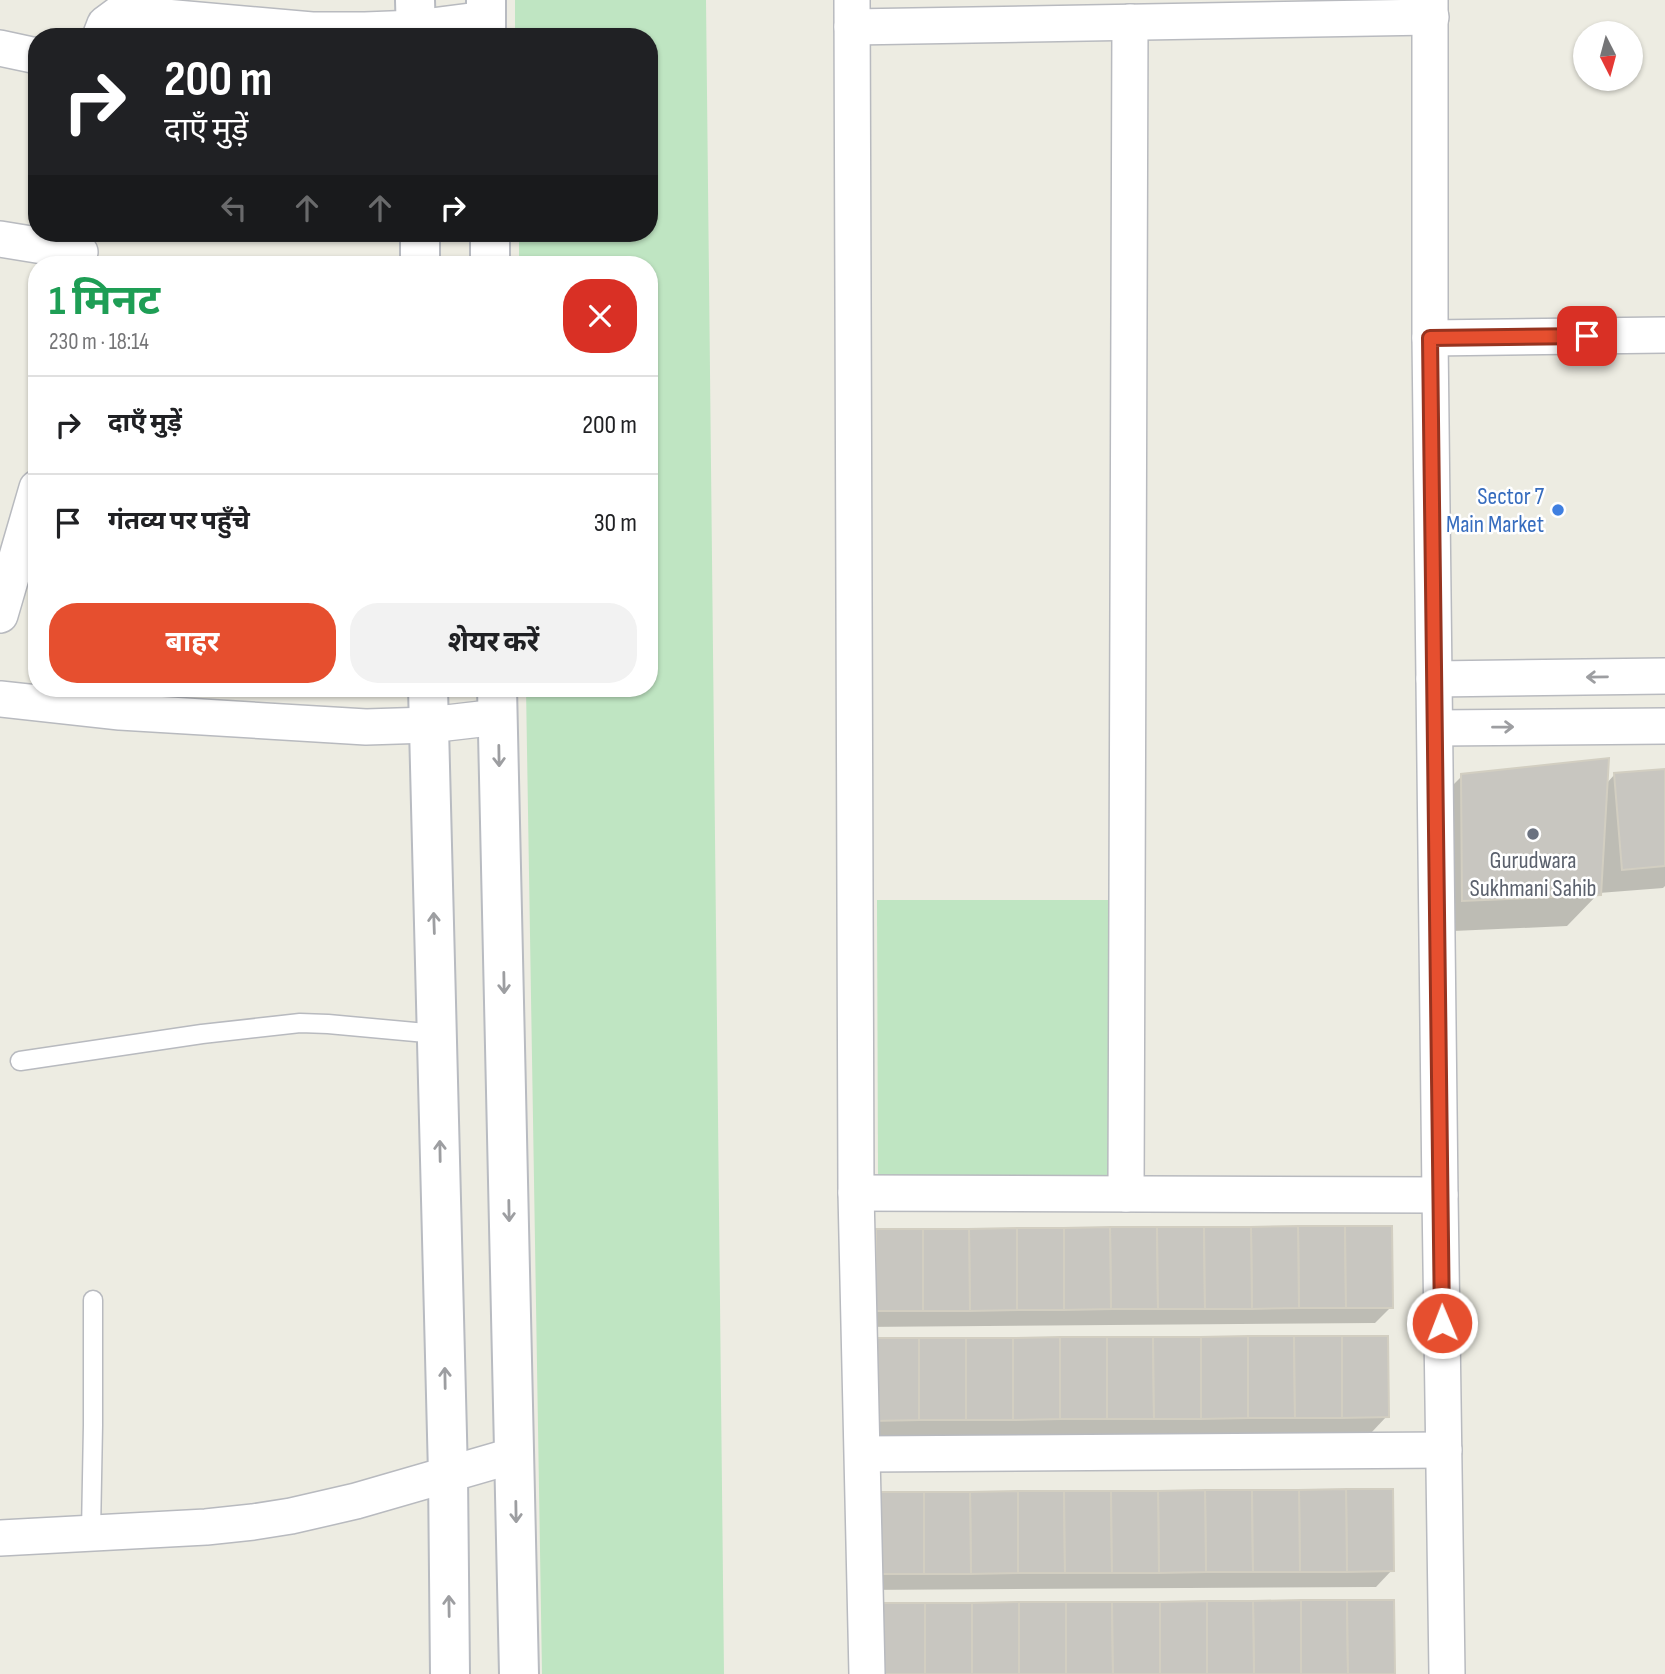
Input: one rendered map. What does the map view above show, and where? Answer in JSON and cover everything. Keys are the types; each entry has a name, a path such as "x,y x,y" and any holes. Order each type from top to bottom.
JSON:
{"street":[{"path":"867,1674 856,1193 852,13 1130,22 1430,9 1430,338 1447,1674"},
{"path":"113,17 281,28"},
{"path":"338,28 486,19"},
{"path":"1126,1194 1130,22"},
{"path":"0,48 28,54"},
{"path":"0,239 80,250"},
{"path":"1430,338 1665,334"},
{"path":"0,615 28,519"},
{"path":"1434,679 1665,676"},
{"path":"0,699 120,712 366,727 428,706 498,702 519,1674"},
{"path":"428,706 450,1674"},
{"path":"1434,728 1665,726"},
{"path":"856,1193 1440,1195"},
{"path":"863,1454 1444,1450"},
{"path":"0,1538 206,1527 291,1516 515,1455"}],"lane":[{"path":"20,1061 202,1034 300,1023 437,1034"},
{"path":"91,1532 93,1300"}],"green space":[{"path":"515,0 706,0 724,1674 542,1674 526,697 658,697 658,256 519,256 519,242 658,242 658,28 515,28"},
{"path":"877,900 1109,900 1109,1177 878,1177"}],"building":[{"name":"Gurudwara Sukhmani Sahib","path":"1609,758 1601,895 1462,901 1461,774"},
{"path":"1665,769 1665,866 1622,870 1614,773"},
{"path":"1298,1226 1345,1226 1346,1308 1299,1308"},
{"path":"1298,1226 1299,1308 1252,1309 1251,1227"},
{"path":"1345,1226 1392,1226 1393,1308 1346,1308"},
{"path":"1110,1227 1157,1227 1158,1309 1111,1309"},
{"path":"1110,1227 1111,1309 1064,1310 1064,1228"},
{"path":"1157,1227 1204,1227 1205,1309 1158,1309"},
{"path":"1204,1227 1251,1227 1252,1309 1205,1309"},
{"path":"1017,1228 1064,1228 1064,1310 1017,1310"},
{"path":"1017,1228 1017,1310 970,1311 969,1229"},
{"path":"876,1229 923,1229 923,1311 876,1311"},
{"path":"923,1229 969,1229 970,1311 923,1311"},
{"path":"1248,1336 1248,1418 1201,1419 1201,1337"},
{"path":"1248,1336 1294,1336 1295,1418 1248,1418"},
{"path":"1294,1336 1342,1336 1342,1418 1295,1418"},
{"path":"1342,1336 1388,1336 1389,1417 1342,1418"},
{"path":"1060,1337 1060,1419 1013,1420 1013,1338"},
{"path":"1060,1337 1107,1337 1107,1419 1060,1419"},
{"path":"1107,1337 1153,1337 1154,1419 1107,1419"},
{"path":"1153,1337 1201,1337 1201,1419 1154,1419"},
{"path":"872,1338 919,1338 919,1420 872,1421"},
{"path":"919,1338 966,1338 966,1420 919,1420"},
{"path":"966,1338 1013,1338 1013,1420 966,1420"},
{"path":"1346,1489 1393,1489 1394,1571 1347,1572"},
{"path":"1346,1489 1347,1572 1300,1572 1299,1490"},
{"path":"1205,1490 1252,1490 1253,1572 1206,1572"},
{"path":"1205,1490 1206,1572 1159,1573 1158,1491"},
{"path":"1252,1490 1299,1490 1300,1572 1253,1572"},
{"path":"1018,1491 1064,1491 1065,1573 1018,1573"},
{"path":"1018,1491 1018,1573 971,1574 970,1492"},
{"path":"1064,1491 1111,1491 1112,1573 1065,1573"},
{"path":"1111,1491 1158,1491 1159,1573 1112,1573"},
{"path":"877,1492 924,1492 924,1574 877,1574"},
{"path":"924,1492 970,1492 971,1574 924,1574"},
{"path":"1301,1600 1347,1600 1348,1674 1301,1674"},
{"path":"1301,1600 1301,1674 1254,1674 1253,1601"},
{"path":"1347,1600 1394,1600 1395,1674 1348,1674"},
{"path":"1207,1601 1253,1601 1254,1674 1207,1674"},
{"path":"1207,1601 1207,1674 1160,1674 1160,1602"},
{"path":"1019,1602 1066,1602 1066,1674 1019,1674"},
{"path":"1019,1602 1019,1674 972,1674 972,1603"},
{"path":"1066,1602 1112,1602 1113,1674 1066,1674"},
{"path":"1112,1602 1160,1602 1160,1674 1113,1674"},
{"path":"878,1603 925,1603 925,1674 878,1674"},
{"path":"925,1603 972,1603 972,1674 925,1674"}],"place":[{"name":"Sector 7 Main Market","path":"1558,510"},
{"name":"Gurudwara Sukhmani Sahib","path":"1533,834"}],"route":[{"path":"1442,1323 1430,338 1587,336"}]}
